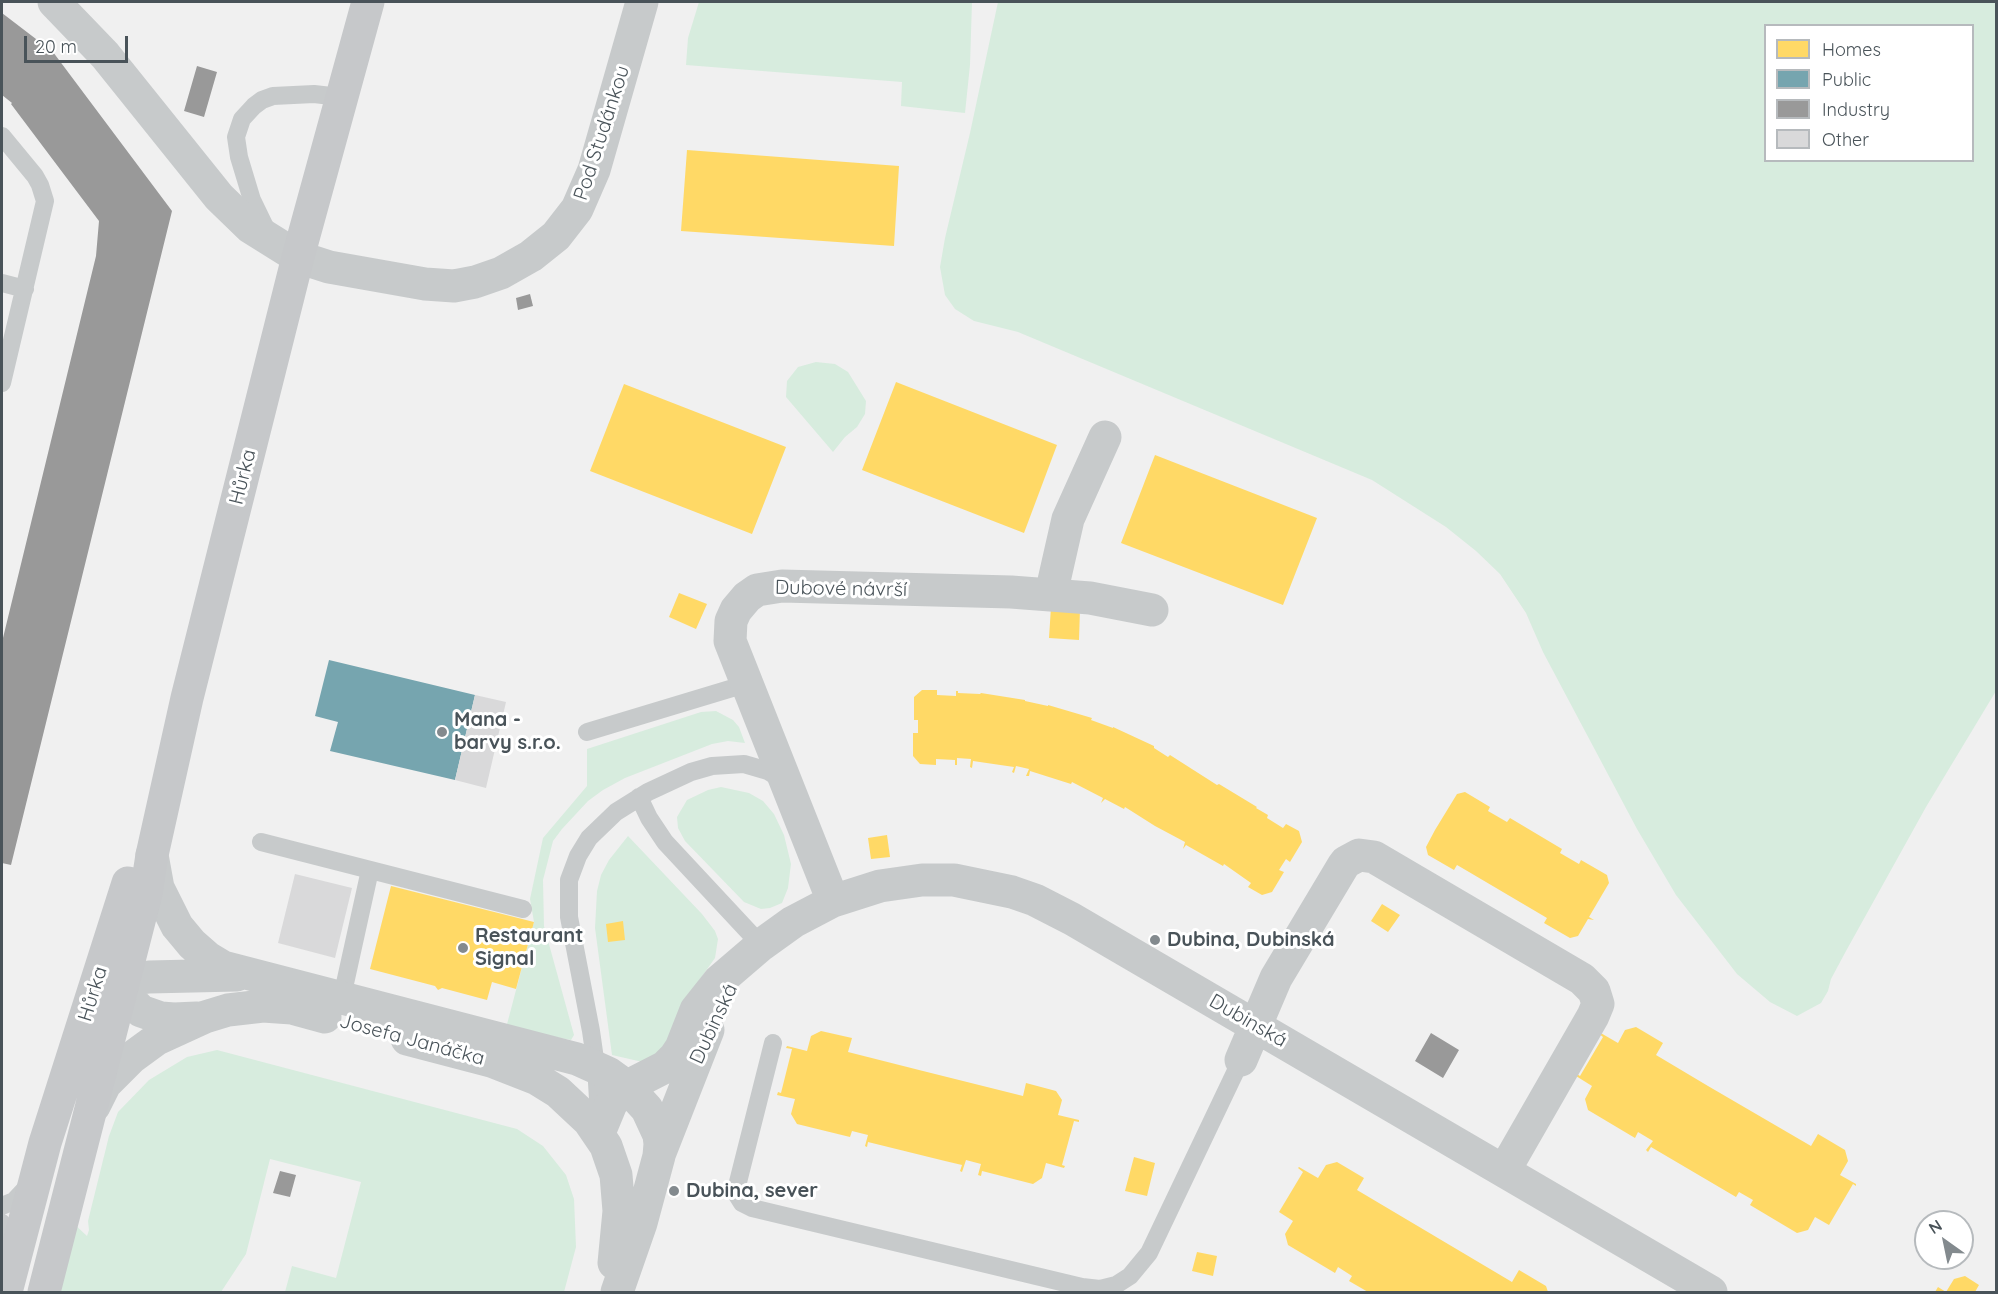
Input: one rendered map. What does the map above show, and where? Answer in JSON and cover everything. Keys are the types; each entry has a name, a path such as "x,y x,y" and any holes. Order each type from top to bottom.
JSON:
{"main road":[{"name":"Hůrka","path":"44,1293 146,894 152,855 287,250 340,97 368,2"},
{"name":"Hůrka","path":"6,1293 7,1245 38,1170 187,698"}],"street":[{"path":"54,2 105,55 219,197 250,227 287,250"},
{"name":"Pod Studánkou","path":"287,250 338,269 425,284 454,285 475,282 501,273 531,255 556,236 577,209 585,193 616,97 642,2"},
{"path":"1051,594 1068,519 1105,437"},
{"name":"Dubové návrší","path":"833,901 730,641 731,621 736,610 747,597 767,587 1051,594 1108,601 1152,610"},
{"name":"Josefa Janáčka","path":"152,855 158,888 177,926 192,944 223,967 512,1068 537,1079 558,1092 575,1107 599,1133 612,1160 619,1191 619,1211 609,1293"},
{"path":"1241,1060 1276,978 1343,866 1359,855 1374,856 1582,979 1594,991 1598,1004 1596,1010 1504,1171"},
{"name":"Dubinská","path":"636,1098 675,1057 681,1048 696,1010 707,994 730,970 793,922 833,901 880,886 922,880 954,880 1012,892 1035,900 1072,919 1256,1025 1703,1290"},
{"name":"Josefa Janáčka","path":"120,907 118,944 125,993 141,1011 152,1015 174,1019 204,1017"},
{"name":"Dubinská","path":"659,1156 717,1009 738,973 761,945"},
{"name":"Josefa Janáčka","path":"81,1030 89,1014 102,997 135,979 221,974 251,975"},
{"name":"Josefa Janáčka","path":"90,1116 105,1084 131,1058 157,1039 204,1017 242,1007 340,1009 577,1059 608,1072 636,1098"},
{"name":"Dubinská","path":"636,1098 676,1091 691,1075"},
{"path":"599,1133 636,1098 658,1135 659,1156 641,1223 617,1293"}],"lane":[{"path":"287,250 267,232 255,208 241,167 237,147 239,127 246,113 262,100 273,96 314,94 340,97"},
{"path":"2,136 35,176 45,201 2,383"},
{"path":"2,283 25,289"},
{"path":"587,732 746,684"},
{"path":"599,1133 596,1066 569,917 570,880 578,856 589,838 616,812 639,797 691,772 728,764 758,767 785,782"},
{"path":"639,797 649,818 665,842 761,945"},
{"path":"261,842 523,909"},
{"path":"340,1009 370,870"},
{"path":"773,1043 737,1185 737,1195 742,1203 752,1208 1082,1287 1100,1289 1116,1285 1130,1276 1149,1253 1241,1060"},
{"path":"2,1206 20,1195 38,1170"},
{"path":"20,1293 23,1278 7,1245 56,1213 72,1184"}],"green space":[{"path":"699,2 972,2 970,65 965,113 901,106 902,82 686,65 688,38"},
{"path":"998,2 1996,2 1996,691 1926,807 1831,979 1828,991 1821,1003 1797,1016 1770,1002 1737,974 1676,895 1637,829 1543,652 1526,613 1500,574 1476,551 1446,527 1372,480 1018,332 974,321 955,309 945,295 940,267"},
{"path":"816,362 835,364 848,372 866,401 865,414 857,427 833,452 786,397 787,381 798,367"},
{"path":"716,711 733,720 739,727 745,743 728,741 712,744 625,778 588,801 553,841 543,880 544,926 574,1035 571,1040 506,1028 534,922 530,899 543,838 587,786 587,749 701,712"},
{"path":"721,787 749,793 763,801 774,814 784,835 791,864 788,888 782,903 761,909 744,902 685,841 678,828 677,817 687,800 708,790"},
{"path":"628,836 702,914 718,939 715,958 693,989 668,1045 647,1063 612,1055 595,928 597,891 601,875 609,860"},
{"path":"217,1050 517,1129 543,1146 566,1175 574,1199 576,1247 564,1292 285,1292 292,1266 336,1278 361,1182 270,1159 246,1254 221,1292 55,1292 73,1223 87,1236 88,1221 109,1136 118,1112 149,1080 187,1057"}],"building: Homes":[{"path":"687,150 899,166 894,246 681,231"},
{"path":"896,382 1057,445 1024,533 862,470"},
{"path":"624,384 786,447 752,534 590,471"},
{"path":"1155,455 1317,518 1283,605 1121,543"},
{"path":"679,593 707,604 696,629 669,617"},
{"path":"1051,607 1080,609 1079,640 1049,638"},
{"path":"922,690 937,690 937,695 956,696 956,691 958,691 958,693 981,693 1025,700 1092,718 1091,720 1113,727 1154,746 1168,757 1170,755 1257,807 1268,815 1267,818 1283,828 1286,824 1299,831 1302,842 1290,862 1286,859 1279,870 1284,872 1272,892 1262,895 1248,887 1251,883 1224,864 1223,866 1186,845 1183,849 1185,842 1125,807 1124,809 1105,799 1101,803 1103,798 1072,782 1071,784 1030,771 1029,776 1026,776 1029,769 1016,766 1014,773 1012,772 1014,767 973,761 972,768 970,767 971,759 957,758 957,765 955,765 955,760 936,759 936,765 920,764 913,756 913,733 918,733 918,720 914,720 914,697"},
{"path":"1465,792 1490,807 1488,811 1507,822 1510,818 1562,849 1560,853 1579,864 1581,860 1607,875 1609,883 1589,917 1594,920 1588,919 1578,936 1570,938 1544,923 1547,918 1469,872 1457,865 1454,870 1428,855 1426,847 1435,830 1457,794"},
{"path":"887,835 890,857 871,859 868,838"},
{"path":"391,886 534,922 516,989 492,982 487,1000 442,988 438,990 435,986 370,969"},
{"path":"1382,904 1400,915 1388,932 1371,921"},
{"path":"623,921 625,940 608,942 606,924"},
{"path":"1636,1027 1663,1043 1656,1055 1708,1086 1811,1146 1818,1134 1845,1150 1848,1161 1840,1175 1856,1186 1853,1184 1829,1225 1815,1217 1808,1230 1797,1233 1750,1205 1753,1200 1739,1192 1736,1197 1651,1147 1648,1152 1646,1150 1653,1141 1638,1132 1635,1138 1588,1110 1585,1099 1592,1086 1576,1076 1577,1074 1580,1076 1603,1037 1598,1033 1618,1043 1625,1030"},
{"path":"821,1031 852,1038 848,1052 1023,1096 1026,1083 1056,1091 1062,1100 1058,1115 1079,1120 1079,1122 1074,1121 1062,1165 1065,1166 1064,1168 1046,1163 1042,1178 1033,1184 982,1171 981,1176 978,1175 981,1164 966,1160 962,1172 960,1171 962,1165 868,1142 867,1147 865,1146 868,1135 852,1131 850,1137 797,1124 791,1114 795,1099 777,1095 778,1092 781,1093 792,1049 786,1048 787,1046 807,1051 811,1036"},
{"path":"1134,1157 1155,1163 1147,1196 1125,1191"},
{"path":"1337,1162 1364,1178 1357,1190 1512,1282 1519,1270 1546,1286 1548,1292 1368,1292 1349,1281 1352,1276 1338,1267 1335,1273 1288,1245 1285,1234 1293,1221 1279,1212 1303,1172 1298,1168 1318,1178 1326,1165"},
{"path":"1197,1252 1217,1256 1213,1276 1192,1271"},
{"path":"1965,1276 1979,1285 1975,1292 1946,1292 1954,1279"},
{"path":"1938,1287 1946,1292 1935,1292"}],"building: Public":[{"path":"329,660 475,695 455,780 330,751 338,722 315,716"}],"building: Industry":[{"path":"2,13 53,52 172,211 11,865 2,863 2,642 96,256 99,221 12,103 2,95"},
{"path":"197,66 217,72 204,117 184,111"},
{"path":"530,294 533,306 518,310 516,298"},
{"path":"1431,1033 1459,1050 1443,1078 1415,1061"},
{"path":"280,1171 296,1175 290,1197 273,1193"}],"building: Other":[{"path":"475,695 506,702 486,788 455,780"},
{"path":"295,874 352,888 335,958 278,943"}],"place":[{"name":"Mana - barvy s.r.o.","path":"442,732"},
{"name":"Dubina, Dubinská","path":"1155,940"},
{"name":"Restaurant Signal","path":"463,948"},
{"name":"Dubina, sever","path":"674,1191"}]}
